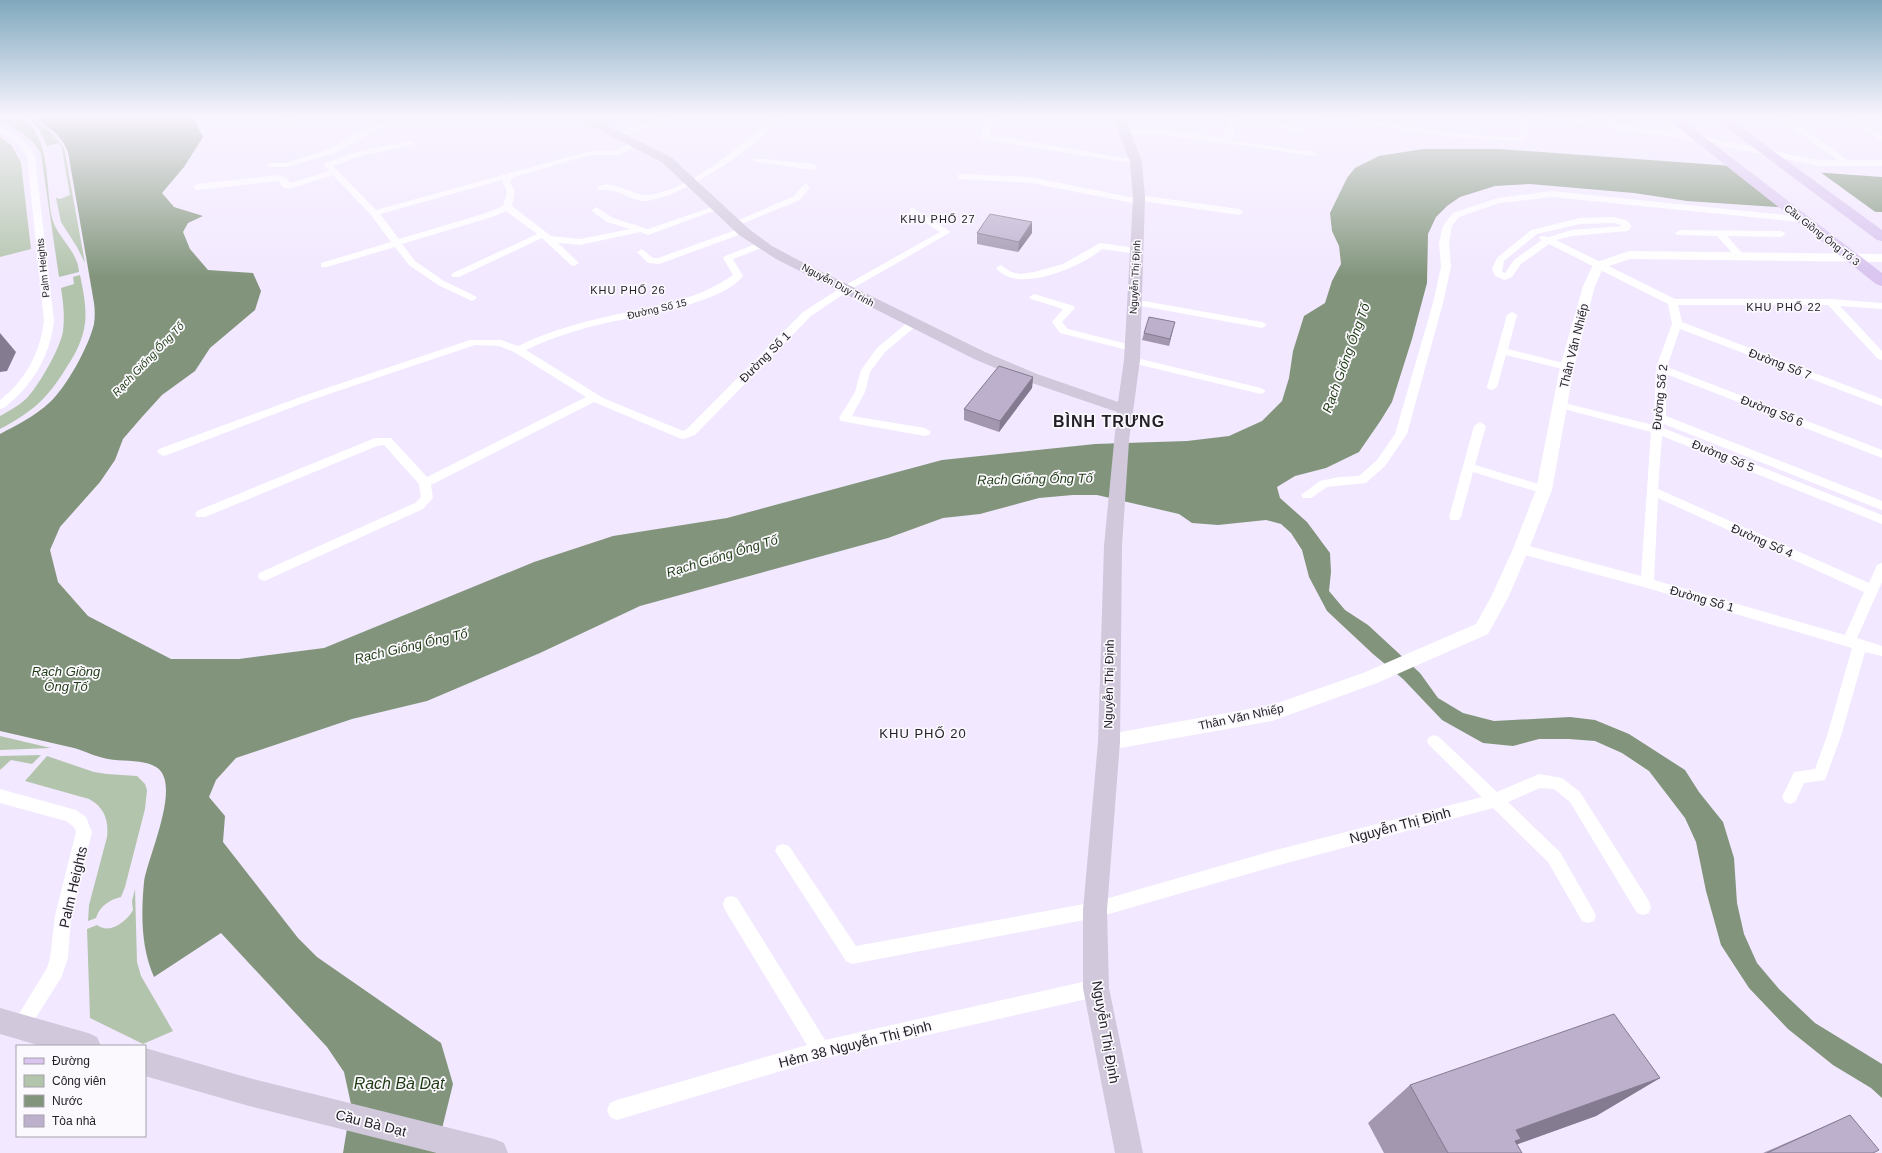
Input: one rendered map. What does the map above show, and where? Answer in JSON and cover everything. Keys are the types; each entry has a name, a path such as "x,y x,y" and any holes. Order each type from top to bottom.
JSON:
{"main road":[{"name":"Nguyễn Duy Trinh","path":"677,169 739,227 761,245 912,324 1001,366 1126,410"},
{"name":"Nguyễn Thị Định","path":"1129,1153 1096,988 1095,910 1109,742 1110,587 1121,441 1132,354 1133,302 1139,199 1137,169"},
{"name":"Cầu Giồng Ông Tố 3","path":"1737,169 1882,281"},
{"name":"Cầu Giồng Ông Tố 3","path":"1744,169 1882,275"},
{"path":"1759,169 1819,215"},
{"path":"1789,169 1882,237"},
{"path":"1807,169 1882,223"},
{"path":"1857,244 1882,262"},
{"path":"10,1024 84,1045"},
{"name":"Cầu Bà Dạt","path":"146,1062 249,1092 494,1153"}],"street":[{"name":"Palm Heights","path":"0,406 23,384 40,356 46,342 49,321 31,169"},
{"path":"332,169 374,212 397,242 399,248 412,263 440,283 472,298"},
{"path":"374,212 533,169"},
{"path":"601,188 614,187 633,196 645,198 692,183 713,169"},
{"path":"197,188 279,178 283,180 286,185 290,186 336,172"},
{"path":"324,265 489,215 506,207 511,192 506,181 511,175"},
{"path":"961,177 1031,180 1139,199 1239,212"},
{"path":"642,252 651,261 659,261 739,227 797,198 806,187"},
{"path":"1307,495 1324,484 1339,480 1362,480 1381,463 1401,434 1440,295 1446,267 1444,243 1448,226 1456,215 1498,201 1552,194 1804,220 1882,281"},
{"path":"506,207 546,236 574,263"},
{"path":"596,210 610,220 648,232 718,208"},
{"name":"Đường Số 1","path":"594,397 683,435 691,432 807,314 846,289 946,232 913,211"},
{"path":"1614,220 1623,222 1628,226 1625,229 1572,233 1548,240 1517,262 1509,275 1504,277 1498,274 1496,269 1500,260 1534,232 1580,221 1614,220"},
{"path":"456,274 546,236 580,242 615,237 639,230"},
{"path":"1534,232 1598,266 1673,302 1831,302 1882,306"},
{"path":"1680,233 1781,234"},
{"path":"1720,234 1739,255"},
{"name":"Đường Số 15","path":"518,350 534,341 574,329 691,301 723,288 738,276 728,258 761,245"},
{"path":"1000,268 1008,275 1025,277 1076,262 1095,252 1100,246 1137,251"},
{"path":"1598,266 1629,255 1739,255 1882,258"},
{"name":"Thân Văn Nhiếp","path":"1109,742 1272,712 1370,678 1482,629 1521,549 1544,490 1567,366 1589,286 1598,266"},
{"path":"1034,296 1070,308 1057,322 1064,331 1132,354 1261,391"},
{"path":"1133,302 1262,325"},
{"path":"1673,302 1677,324"},
{"path":"1831,302 1882,357"},
{"path":"1492,387 1512,315"},
{"path":"912,324 881,350 865,372 860,392 845,418 925,432"},
{"name":"Đường Số 2","path":"1647,583 1652,491 1657,430 1660,418 1661,368 1677,324"},
{"name":"Đường Số 7","path":"1677,324 1882,403"},
{"path":"163,452 310,397 474,342 501,343 518,350 594,397"},
{"path":"1502,351 1567,366"},
{"name":"Đường Số 6","path":"1661,368 1882,454"},
{"path":"425,484 594,397"},
{"name":"Đường Số 5","path":"1560,405 1657,430 1882,520"},
{"path":"1660,418 1882,506"},
{"path":"1455,517 1480,426"},
{"path":"201,514 375,442 387,441 425,484 427,498 420,506 264,576"},
{"path":"1469,467 1544,490"},
{"name":"Đường Số 4","path":"1652,491 1872,590"},
{"name":"Đường Số 1","path":"1521,549 1647,583 1882,651"},
{"path":"1790,797 1799,777 1820,774 1834,736 1854,643 1872,590 1882,568"},
{"path":"1434,742 1554,857 1588,915"},
{"name":"Nguyễn Thị Định","path":"1095,910 1272,859 1494,801 1539,781 1551,782 1563,787 1576,797 1643,907"},
{"name":"Palm Heights","path":"0,796 70,815 80,822 84,832 63,916 59,958 55,972 10,1024"},
{"path":"783,851 852,955 1095,910"},
{"path":"731,904 820,1050"},
{"name":"Hẻm 38 Nguyễn Thị Định","path":"617,1110 820,1050 1096,988"}],"green space":[{"path":"0,169 22,169 31,249 0,257"},
{"path":"43,169 47,169 53,221 59,234 72,252 78,265 79,272 59,277"},
{"path":"66,169 68,169 85,263 61,222 56,198 60,199 70,195"},
{"path":"80,275 84,299 85,323 83,335 76,351 61,376 47,395 31,410 0,429 0,416 26,399 37,386 54,356 64,325 61,288 74,284 73,277"},
{"path":"0,736 51,748 0,750"},
{"path":"41,755 32,764 11,760 0,770 0,756"},
{"path":"47,756 94,772 137,776 145,784 147,790 145,809 125,887 121,897 106,904 100,910 96,918 88,921 89,905 107,837 106,820 102,810 89,799 25,781"},
{"path":"135,889 137,962 141,976 173,1031 143,1044 90,1018 87,929 97,925 102,928 113,928 127,918 133,910 132,901"}],"water":[{"name":"Rạch Giồng Ông Tố","path":"71,169 182,169 162,193 174,207 203,216 188,223 183,232 190,249 208,270 253,273 261,291 255,310 210,348 195,371 162,395 123,439 115,460 100,482 60,527 50,550 58,582 88,616 171,659 239,659 324,648 534,562 613,536 727,518 942,460 1095,444 1187,441 1229,436 1262,421 1282,401 1289,378 1293,351 1304,316 1325,303 1332,281 1341,264 1339,246 1332,231 1330,213 1347,178 1354,169 1770,169 1882,177 1882,212 1836,211 1687,201 1634,193 1530,184 1495,186 1460,197 1447,206 1436,217 1428,234 1427,283 1412,339 1392,402 1381,420 1359,452 1326,468 1295,476 1277,487 1280,498 1307,522 1330,553 1331,572 1329,591 1345,610 1368,625 1420,673 1438,698 1463,713 1494,721 1570,717 1595,720 1629,734 1685,770 1699,792 1723,822 1734,858 1737,903 1744,934 1757,963 1779,989 1815,1023 1882,1064 1882,1098 1871,1088 1833,1065 1788,1029 1749,988 1721,945 1706,891 1696,842 1685,818 1649,771 1622,753 1595,741 1539,739 1513,746 1483,743 1442,720 1403,679 1373,654 1327,611 1309,577 1302,550 1291,533 1281,524 1266,520 1218,525 1192,523 1179,514 1097,495 1073,495 1039,498 980,514 943,518 888,538 640,606 540,653 427,701 352,719 236,758 216,780 209,797 225,816 223,842 298,938 317,957 441,1043 453,1084 436,1153 343,1153 351,1104 344,1072 327,1047 221,933 154,977 144,943 142,906 146,871 165,804 166,788 163,776 156,767 151,764 104,758 74,748 0,731 0,434 44,408 56,396 76,366 87,344 94,324 94,303"}],"pier":[{"path":"1733,169 1816,169 1878,214 1785,209"}],"building":[{"path":"990,214 1032,222 1019,242 977,233"},
{"path":"1149,317 1175,322 1170,339 1144,333"},
{"path":"999,366 1033,377 1000,421 964,409"},
{"path":"1614,1014 1660,1078 1516,1130 1521,1139 1515,1141 1522,1153 1448,1153 1410,1085"},
{"path":"1850,1115 1879,1150 1873,1153 1767,1153"}],"district":[{"name":"KHU PHỐ 27","path":"938,219"},
{"name":"KHU PHỐ 26","path":"628,290"},
{"name":"KHU PHỐ 22","path":"1784,307"},
{"name":"BÌNH TRƯNG","path":"1109,421"},
{"name":"KHU PHỐ 20","path":"923,733"}],"water label":[{"name":"Rạch Giống Ống Tố","path":"1346,358"},
{"name":"Rạch Giống Ống Tố","path":"148,359"},
{"name":"Rạch Giống Ống Tố","path":"1035,479"},
{"name":"Rạch Giống Ống Tố","path":"722,556"},
{"name":"Rạch Giống Ống Tố","path":"411,646"},
{"name":"Rạch Bà Dạt","path":"399,1083"}]}
